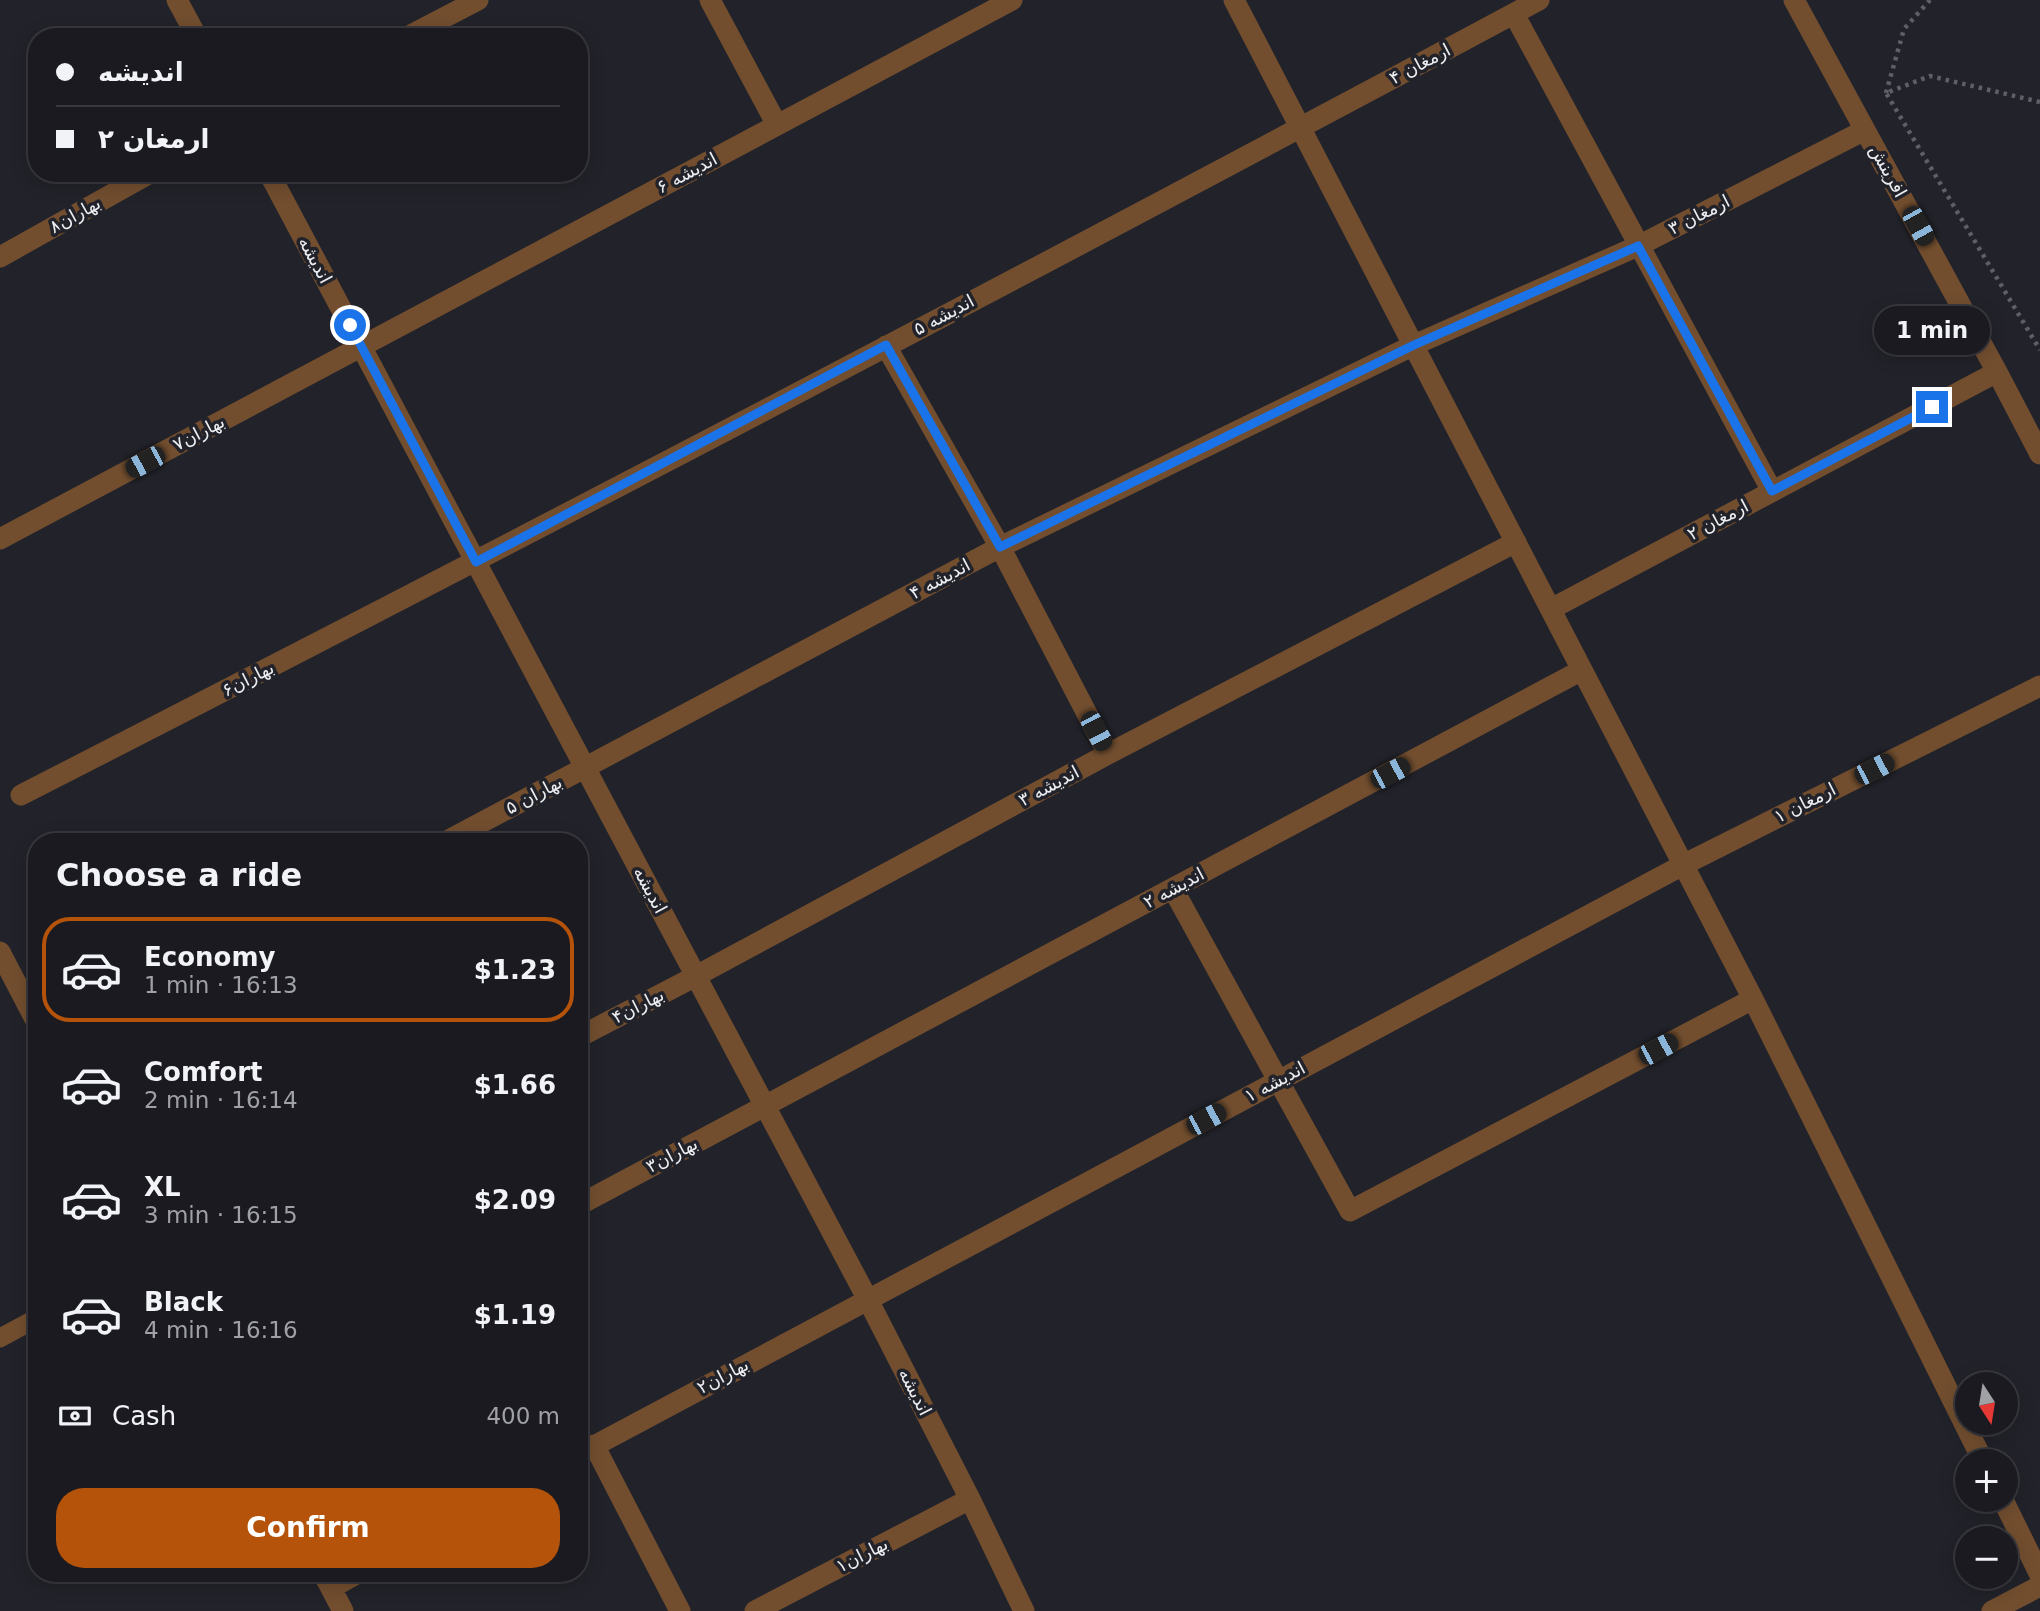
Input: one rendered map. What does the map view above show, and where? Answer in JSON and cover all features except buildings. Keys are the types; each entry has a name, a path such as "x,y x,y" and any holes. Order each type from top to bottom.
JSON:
{"street":[{"path":"177,0 192,28"},
{"path":"424,28 478,0"},
{"path":"710,0 778,125"},
{"name":"اندیشه ۶","path":"362,347 1012,0"},
{"path":"1234,0 1753,999 1977,1449"},
{"name":"ارمغان ۴","path":"1301,129 1539,0"},
{"name":"افرینش","path":"1794,0 2040,454"},
{"path":"1514,14 1772,491"},
{"name":"اندیشه ۵","path":"476,562 1301,129"},
{"name":"ارمغان ۳","path":"1414,345 1638,246 1865,130"},
{"name":"بهاران۸","path":"0,257 134,182"},
{"name":"اندیشه","path":"274,182 867,1298 1024,1611"},
{"path":"886,345 1000,547 1108,754"},
{"name":"اندیشه ۴","path":"585,768 1000,547 1414,345"},
{"name":"بهاران۷","path":"0,539 362,347"},
{"name":"ارمغان ۲","path":"1551,610 1997,372"},
{"name":"اندیشه ۳","path":"696,976 1108,754 1516,542"},
{"name":"بهاران۶","path":"21,795 476,562"},
{"name":"اندیشه ۲","path":"765,1106 1582,670"},
{"name":"ارمغان ۱","path":"1683,865 2040,686"},
{"name":"بهاران ۵","path":"462,833 585,768"},
{"name":"اندیشه ۱","path":"867,1298 1683,865"},
{"path":"1173,889 1350,1212 1753,999"},
{"path":"0,952 28,1006"},
{"name":"بهاران۴","path":"588,1032 696,976"},
{"name":"بهاران۳","path":"588,1200 765,1106"},
{"name":"بهاران۲","path":"588,1449 867,1298"},
{"path":"588,1452 680,1611"},
{"name":"بهاران۱","path":"755,1611 970,1499"},
{"path":"2009,1512 2040,1575"},
{"path":"328,1582 343,1611"},
{"path":"1992,1611 2040,1586"}],"lane":[{"path":"0,1338 28,1323"}],"path":[{"path":"1930,0 1904,29 1886,93 2040,350"},
{"path":"1886,93 1930,76 2040,102"}],"route":[{"path":"350,325 476,562 886,345 1000,547 1414,345 1638,246 1772,491 1932,407"}]}
